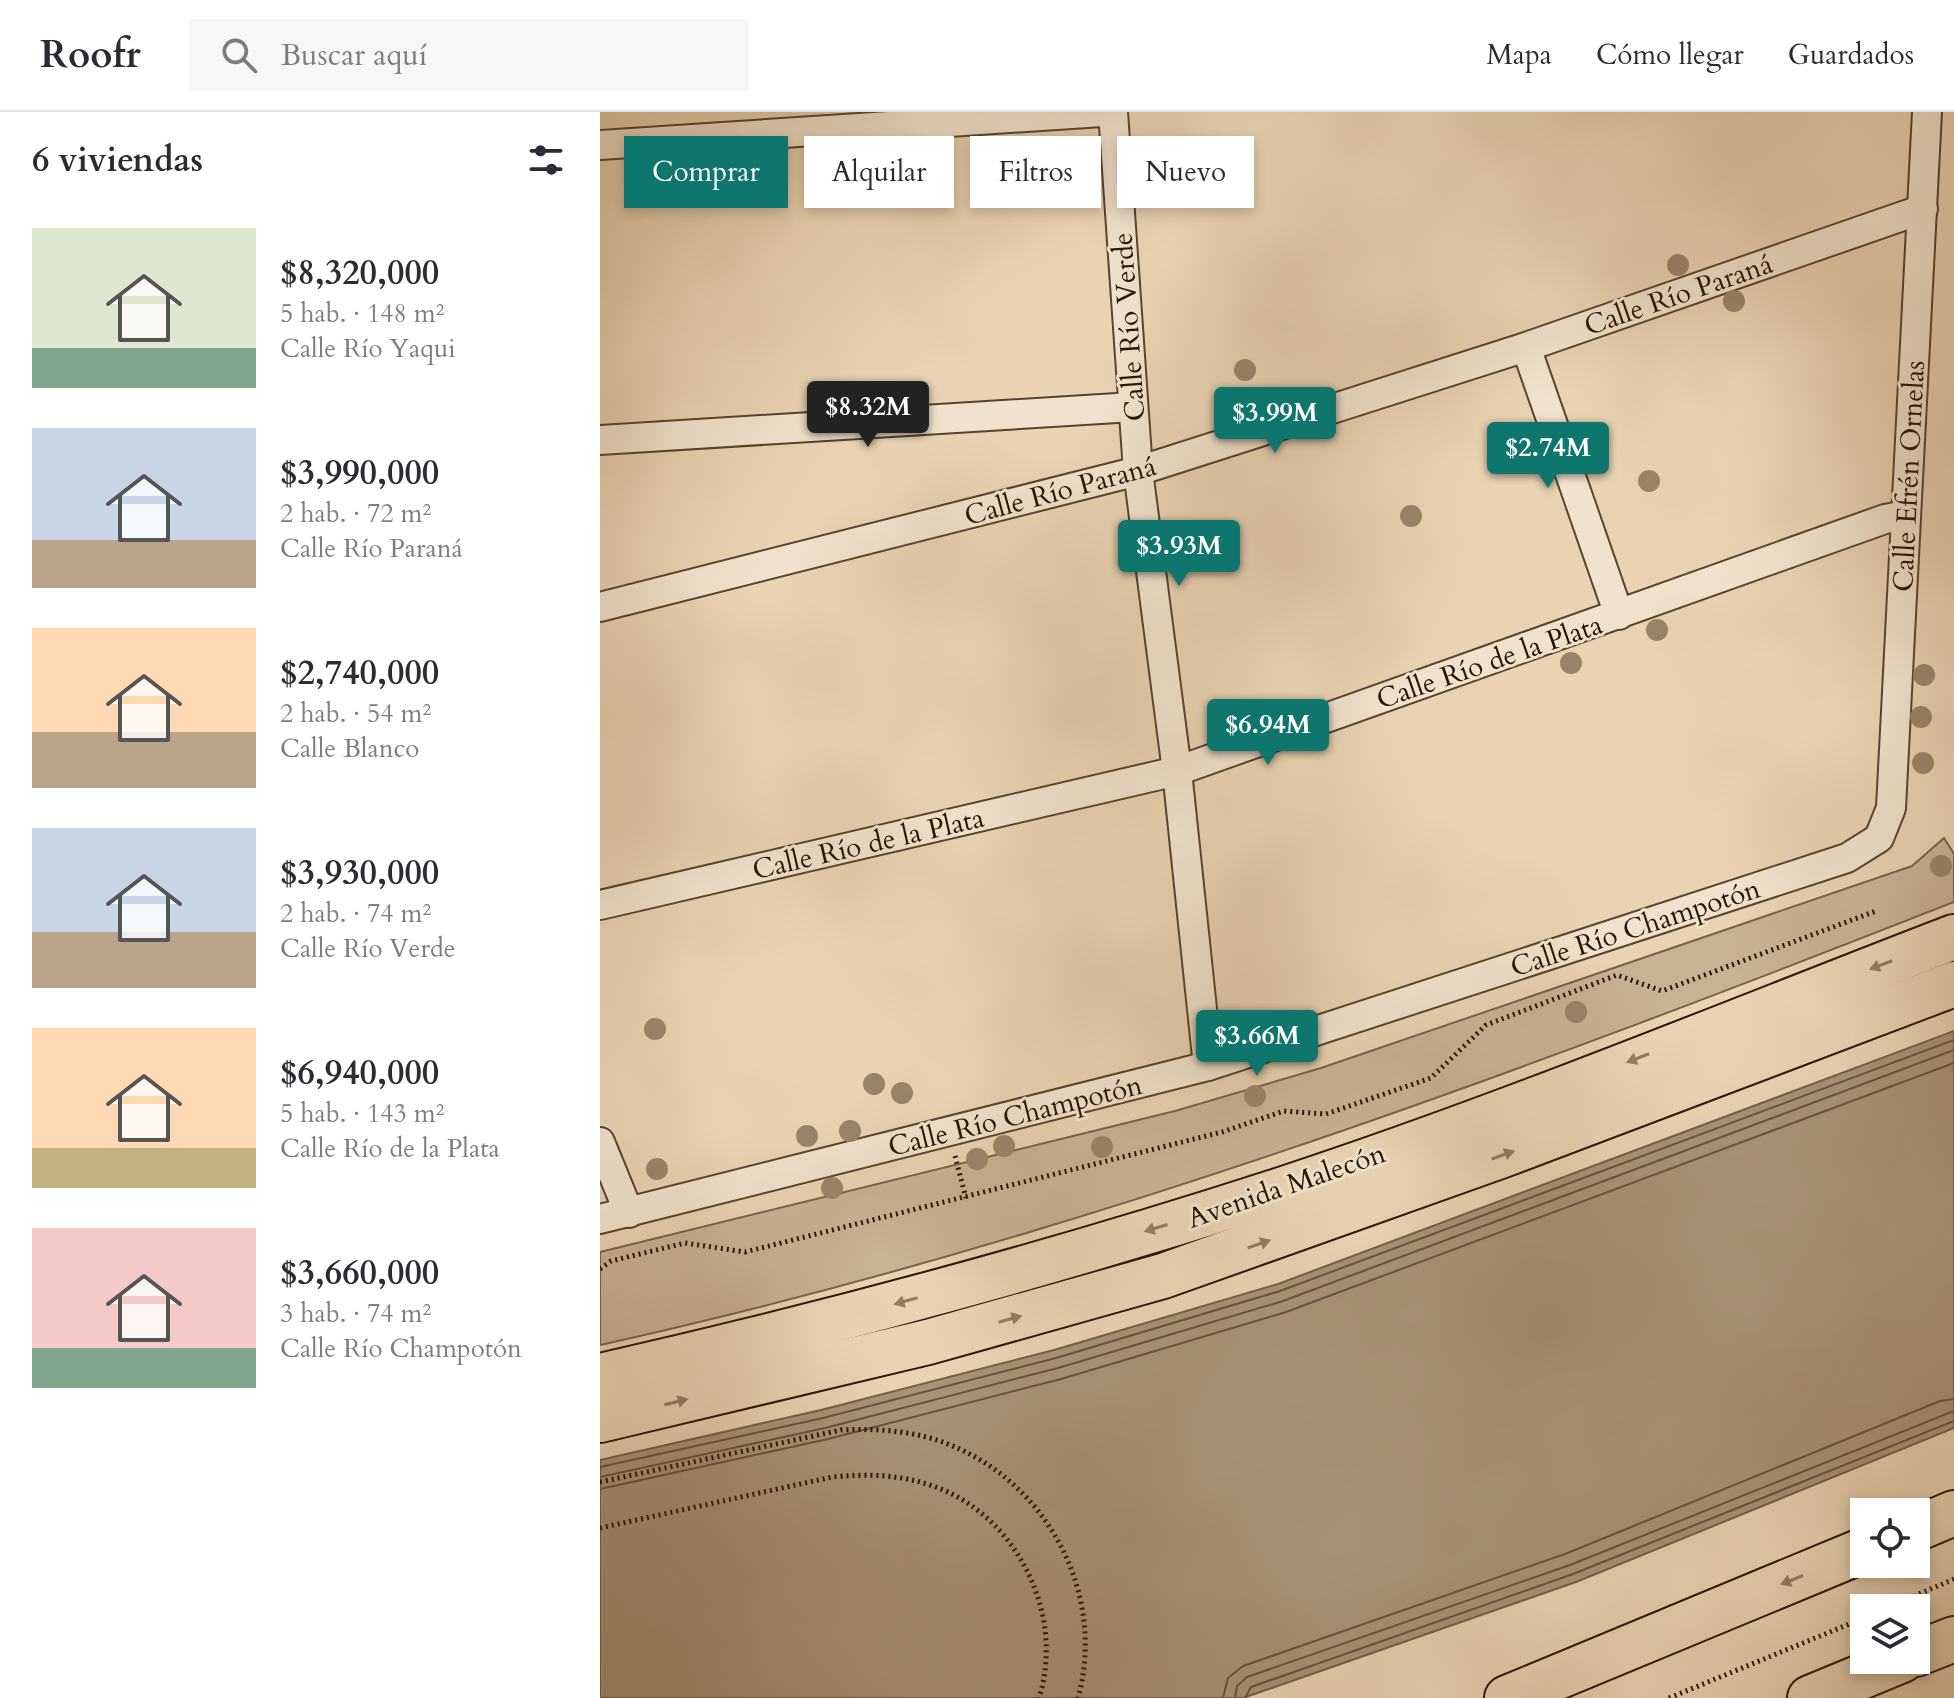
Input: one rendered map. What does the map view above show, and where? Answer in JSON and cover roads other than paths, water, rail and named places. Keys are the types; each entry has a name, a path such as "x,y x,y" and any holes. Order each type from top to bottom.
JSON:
{"main road":[{"name":"Avenida Malecón","path":"600,1376 879,1308 1287,1188 1535,1098 1954,937"},
{"name":"Avenida Malecón","path":"600,1420 928,1342 1163,1276 1474,1166 1954,984"},
{"path":"1930,1523 1954,1513"},
{"path":"1507,1698 1850,1556"},
{"path":"1930,1648 1954,1639"},
{"path":"1810,1698 1868,1674"}],"street":[{"path":"600,145 1102,112"},
{"name":"Calle Río Verde","path":"1113,112 1138,471 1177,771 1208,1066"},
{"name":"Calle Efrén Ornelas","path":"1879,838 1891,808 1927,112"},
{"name":"Calle Río Paraná","path":"600,607 1138,471 1526,347 1923,209"},
{"path":"1526,347 1619,615"},
{"path":"600,440 1133,407"},
{"name":"Calle Río de la Plata","path":"600,905 1177,771 1885,519 1906,515"},
{"name":"Calle Río Champotón","path":"600,1219 1208,1066 1847,858 1879,838"},
{"path":"600,1142 629,1213"}],"water":[{"path":"1954,1031 1954,1428 1576,1582 1243,1698 600,1698 600,1460 821,1410 1054,1350 1278,1284"}]}
